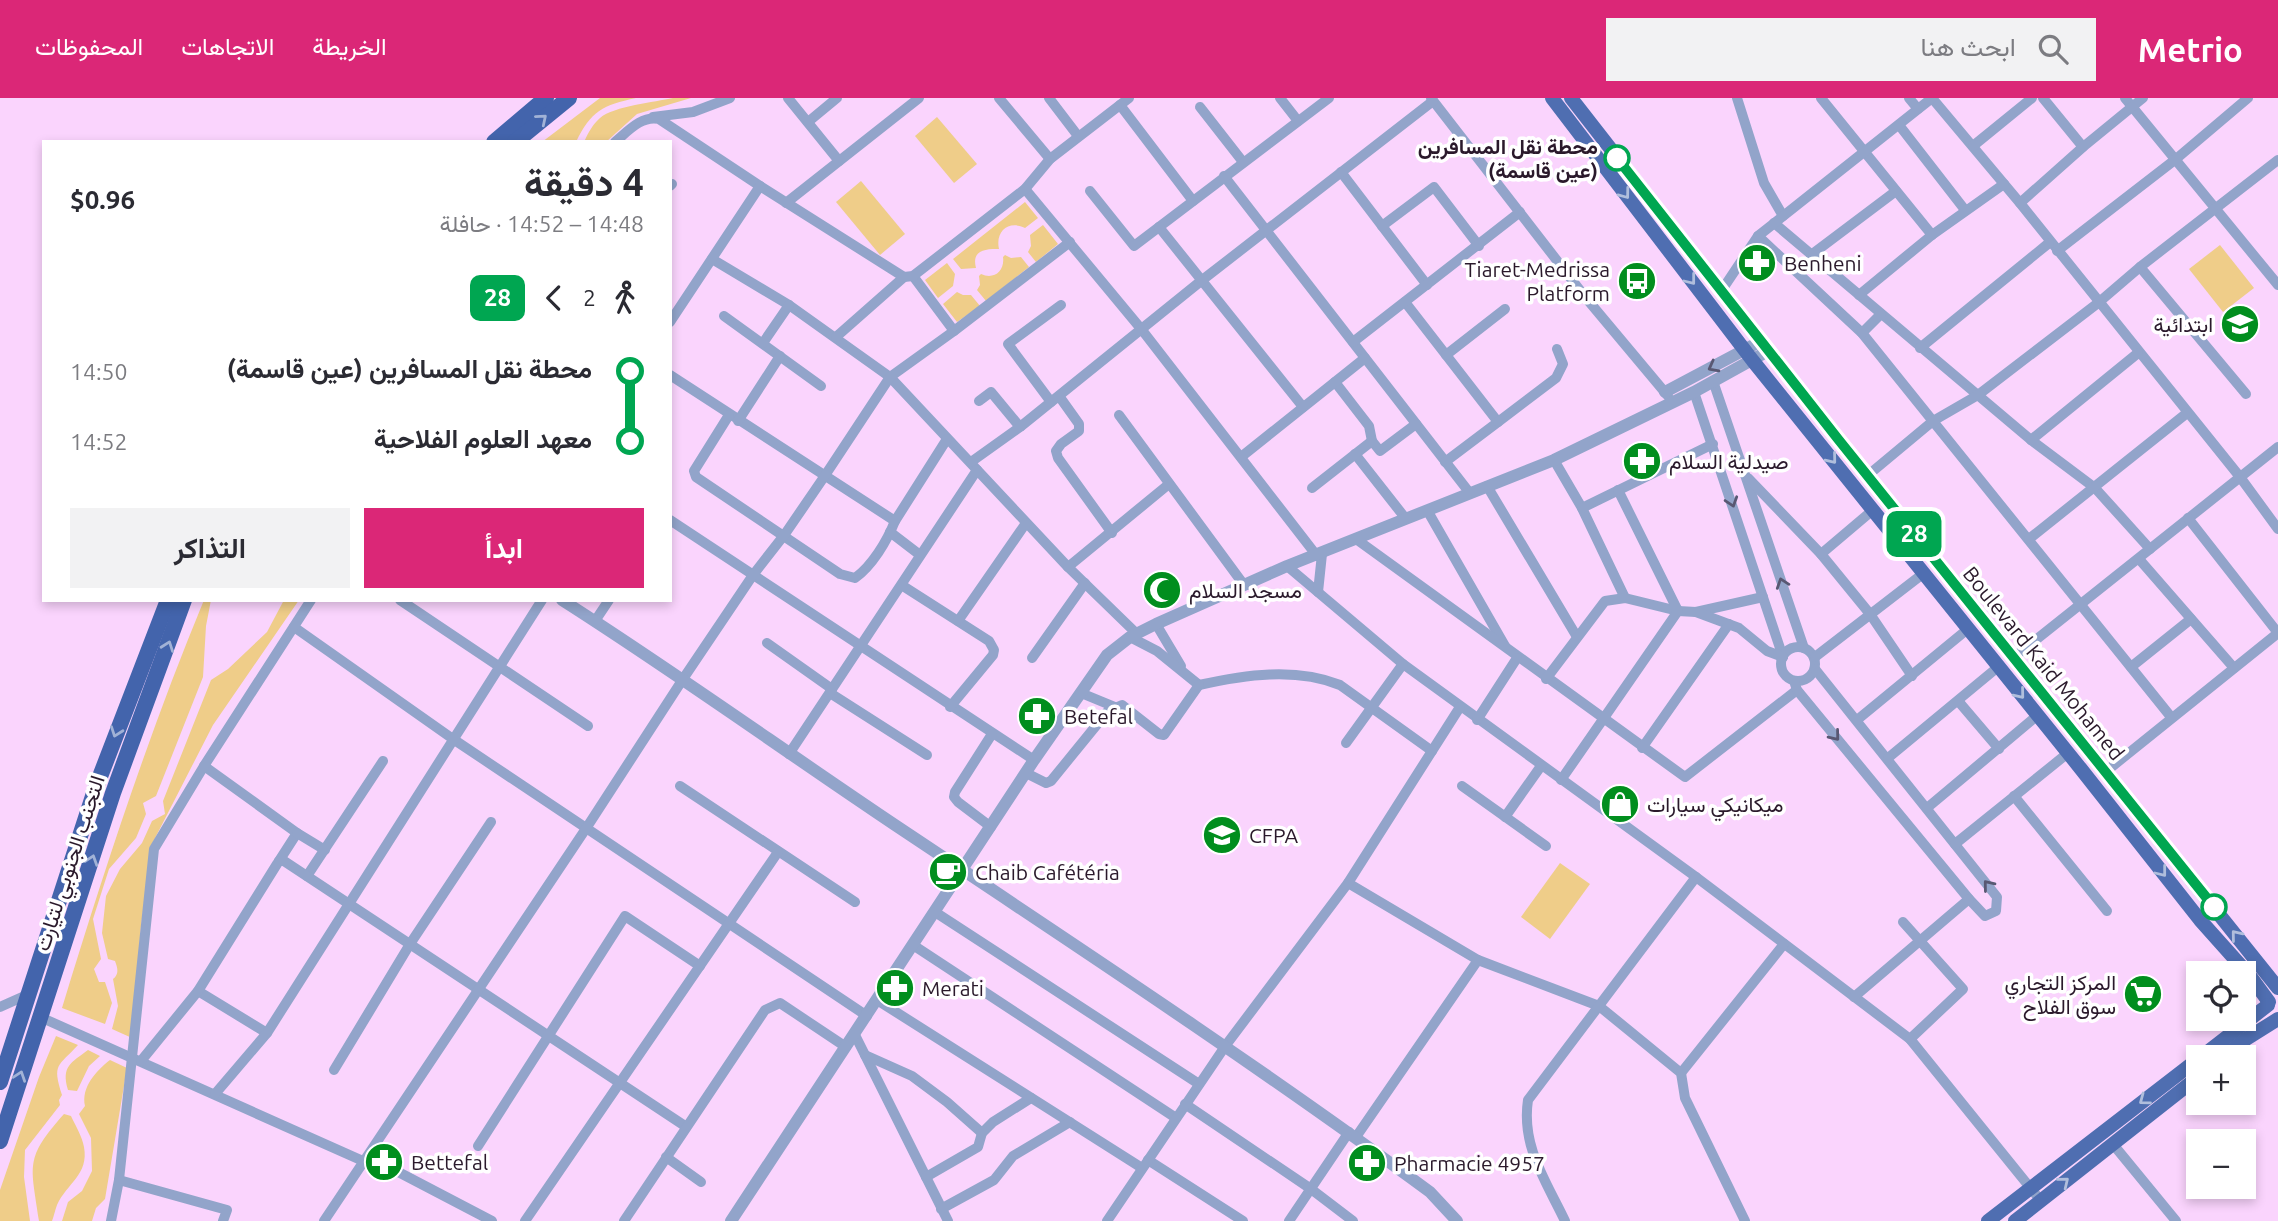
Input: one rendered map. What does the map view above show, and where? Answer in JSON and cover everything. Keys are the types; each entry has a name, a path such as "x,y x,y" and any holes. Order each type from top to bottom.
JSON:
{"highway":[{"path":"496,140 546,98"},
{"path":"517,140 569,98"},
{"name":"التجنب الجنوبي لتيارت","path":"0,1082 96,787 167,602"},
{"name":"التجنب الجنوبي لتيارت","path":"0,1141 113,793 183,602"}],"main road":[{"name":"Boulevard Kaid Mohamed","path":"1552,98 1749,355 2200,920 2250,976 2273,997"},
{"name":"Boulevard Kaid Mohamed","path":"1571,98 1764,346 2104,773 2273,997"},
{"path":"2238,1045 2278,1018 2270,1012 2273,997"},
{"path":"2215,1045 2273,997"},
{"path":"1988,1221 2186,1068"},
{"path":"2015,1221 2186,1086"}],"street":[{"path":"618,140 650,117 693,112 730,98"},
{"path":"788,98 839,161"},
{"path":"808,122 837,98"},
{"path":"786,203 919,98"},
{"path":"999,98 1050,159"},
{"path":"1049,98 1078,136"},
{"path":"836,337 909,277 1025,189 1050,159 1129,98"},
{"path":"1280,98 1298,121"},
{"path":"1090,191 1134,246 1329,98"},
{"path":"1737,98 1764,183 1783,216"},
{"path":"1821,98 1933,235"},
{"path":"1909,98 1918,109"},
{"path":"1722,290 1758,236 1932,98 2240,477 2278,529"},
{"path":"1973,146 2032,98"},
{"path":"2043,98 2082,147"},
{"path":"2020,203 2128,102 2143,98"},
{"path":"2057,251 2176,159 2248,98"},
{"path":"789,754 902,586 974,466 1201,281 1432,99 1586,298 1668,398"},
{"path":"2128,102 2278,285"},
{"path":"1120,106 1193,201"},
{"path":"1200,107 1243,162"},
{"path":"650,117 659,119 786,203 909,277 954,331"},
{"path":"1899,125 1965,210"},
{"path":"1867,476 1933,421 1978,395 2098,303 2278,160"},
{"path":"1341,172 1427,285"},
{"path":"1224,177 1469,492"},
{"path":"1859,295 1965,210 2004,184"},
{"path":"672,318 760,186"},
{"path":"1382,226 1434,187 1479,246"},
{"path":"1025,189 1143,330 1319,555 1318,592"},
{"path":"1811,255 1896,191"},
{"path":"1353,342 1521,212"},
{"path":"1774,223 2031,440 2095,488 2150,549"},
{"path":"1159,227 1303,407"},
{"path":"1758,236 1862,333 2171,717"},
{"path":"324,1221 683,679 753,575 785,534 890,377 1070,242"},
{"path":"1920,348 2049,243"},
{"path":"712,259 789,305 890,377 1134,635 1199,685"},
{"path":"2140,267 2246,394"},
{"path":"1405,302 1498,422"},
{"path":"763,343 789,305"},
{"path":"1060,305 1008,344 1079,424 1079,431 1056,451 1058,458 1112,533"},
{"path":"1446,355 1504,309"},
{"path":"1862,333 1881,314"},
{"path":"724,316 821,386"},
{"path":"730,1221 1034,760 1107,655 1134,635 1156,624 1287,566 1554,460 1764,346"},
{"path":"1445,462 1556,378 1563,364 1557,349"},
{"path":"2031,440 2138,353"},
{"path":"1668,398 1693,392 1713,382 1749,355"},
{"path":"780,356 694,474 840,573 855,578 863,572 947,439"},
{"path":"1241,457 1365,358"},
{"path":"672,376 895,521"},
{"path":"1335,382 1369,426 1372,441 1380,450 1416,424"},
{"path":"1713,382 1804,648 1815,657"},
{"path":"979,401 991,392 1020,427"},
{"path":"1693,392 1713,444 1783,657 1782,672 1969,899 1985,916 1996,911 1997,897 1815,669 1815,657"},
{"path":"2029,539 2187,413"},
{"path":"1119,415 1244,586"},
{"path":"1312,488 1372,441"},
{"path":"1582,508 1713,444"},
{"path":"2012,658 2278,447"},
{"path":"1355,454 1406,519"},
{"path":"1554,460 1582,508 1625,598"},
{"path":"1743,474 1821,554 1870,614 1912,676"},
{"path":"1068,567 1169,484"},
{"path":"1487,486 1577,637"},
{"path":"1618,489 1678,611"},
{"path":"1427,510 1513,654"},
{"path":"1821,554 1873,510"},
{"path":"2104,773 2278,633 2188,518"},
{"path":"672,521 1034,760"},
{"path":"958,621 1026,523"},
{"path":"890,533 920,555"},
{"path":"1356,539 1602,720 1685,777 1805,681 1815,669"},
{"path":"2139,559 2234,668"},
{"path":"1287,566 1403,664 1696,877 1910,1040 2040,1200"},
{"path":"1815,657 1924,573"},
{"path":"1032,657 1085,583"},
{"path":"902,586 989,641 994,650 993,655 950,707"},
{"path":"1546,679 1605,601 1625,598 1678,611 1696,612 1763,597"},
{"path":"111,1221 137,1059 154,849 310,602"},
{"path":"403,602 587,726"},
{"path":"215,1094 267,1033 541,602"},
{"path":"565,602 1226,1045 1430,1192 1457,1221"},
{"path":"595,621 608,602"},
{"path":"1561,780 1678,611"},
{"path":"1696,612 1739,628 1767,651 1783,657"},
{"path":"2131,667 2191,619"},
{"path":"1156,624 1185,672"},
{"path":"1642,748 1729,624"},
{"path":"294,627 453,739 867,1016"},
{"path":"1857,720 1969,628"},
{"path":"767,643 831,691 927,755"},
{"path":"1783,657 1790,649 1804,648"},
{"path":"1477,720 1513,654"},
{"path":"1346,743 1403,664"},
{"path":"1888,758 1959,702 1998,667"},
{"path":"1026,773 1046,783 1051,781 1115,706 1122,705 1159,734 1164,734 1199,685 1239,676 1304,676 1325,679 1340,685 1432,751"},
{"path":"1081,693 1115,706"},
{"path":"1959,702 1999,749"},
{"path":"1112,1218 1145,1164 1226,1045 1348,883 1460,706"},
{"path":"1927,808 2038,715"},
{"path":"991,827 954,797 992,734"},
{"path":"1955,844 2068,753"},
{"path":"307,876 383,761"},
{"path":"1505,817 1541,765"},
{"path":"204,766 325,850"},
{"path":"680,786 855,902"},
{"path":"1462,786 1546,846"},
{"path":"2014,796 2107,911"},
{"path":"334,1070 410,944 491,822"},
{"path":"137,1059 198,991 297,833"},
{"path":"525,1221 778,852"},
{"path":"279,861 284,861 479,988 685,1126"},
{"path":"1566,1221 1531,1149 1525,1117 1528,1100 1696,877"},
{"path":"1348,883 1478,960 1599,1006 1681,1073 1685,1098 1745,1221"},
{"path":"1854,997 1969,899"},
{"path":"935,912 1199,1084"},
{"path":"478,1146 625,916 701,966"},
{"path":"1903,922 1963,989 1910,1040"},
{"path":"1681,1073 1784,944"},
{"path":"913,945 1176,1118"},
{"path":"1289,1221 1478,960"},
{"path":"198,991 267,1033"},
{"path":"0,1007 29,994"},
{"path":"877,1000 1070,1122 1243,1221"},
{"path":"624,1221 765,1010 780,1003 846,1048"},
{"path":"40,1017 363,1161 383,1164 492,1221"},
{"path":"855,1035 948,1221"},
{"path":"865,1055 912,1076 982,1133"},
{"path":"926,1177 978,1147 982,1133 993,1122 1031,1098"},
{"path":"1185,1104 1311,1189 1353,1221"},
{"path":"941,1209 993,1180 1013,1156 1070,1122"},
{"path":"2112,1143 2176,1221"},
{"path":"666,1157 701,1182"},
{"path":"119,1180 227,1210 223,1221"}],"shaded area":[{"path":"600,98 636,98 615,103 599,111 587,123 577,140 545,140"},
{"path":"673,98 691,98 637,114 608,140 585,140 600,118 625,107"},
{"path":"937,117 977,164 954,183 915,136"},
{"path":"861,181 905,234 880,255 836,202"},
{"path":"1025,202 1038,218 1025,228 1014,225 1004,229 999,237 999,249 981,251 976,257 976,268 961,269 953,259"},
{"path":"1043,225 1058,244 1036,262 1028,252 1031,246 1030,235"},
{"path":"2220,245 2254,288 2223,312 2189,269"},
{"path":"1005,255 1011,258 1021,257 1029,267 986,301 977,290 980,285 979,276 998,273"},
{"path":"947,263 955,274 953,286 938,298 925,280"},
{"path":"957,292 971,295 980,306 957,322 943,304"},
{"path":"203,602 211,602 206,626 203,677 156,796 143,803 146,814 136,838 109,869 93,919 101,959 94,969 99,982 105,982 112,1003 105,1024 62,1008 128,802"},
{"path":"283,602 298,602 213,725 152,844 141,926 132,1038 112,1029 118,1006 113,979 117,971 115,961 108,959 102,933 106,896 120,869 142,843 152,821 165,814 163,801 211,680 228,669 267,632"},
{"path":"1560,863 1590,884 1550,939 1521,917"},
{"path":"56,1036 78,1045 57,1071 62,1095 60,1105 25,1150 24,1177 30,1221 0,1221 0,1190"},
{"path":"88,1050 100,1056 89,1066 77,1091 68,1090 66,1075 69,1066"},
{"path":"110,1060 127,1068 105,1199 96,1208 92,1221 62,1221 68,1202 82,1191 92,1171 91,1138 79,1114 85,1106 85,1092 95,1074"},
{"path":"64,1114 71,1116 82,1139 85,1157 80,1172 61,1197 52,1221 39,1221 33,1174 36,1153"}],"bus line":[{"name":"28","path":"1617,158 1773,358 2214,907"}],"place":[{"name":"محطة نقل المسافرين (عين قاسمة)","path":"1617,158"},
{"name":"Benheni","path":"1757,263"},
{"name":"Tiaret-Medrissa Platform","path":"1637,281"},
{"name":"ابتدائية","path":"2240,324"},
{"name":"صيدلية السلام","path":"1642,461"},
{"name":"مسجد السلام","path":"1162,590"},
{"name":"Betefal","path":"1037,716"},
{"name":"ميكانيكي سيارات","path":"1620,804"},
{"name":"CFPA","path":"1222,835"},
{"name":"Chaib Cafétéria","path":"948,872"},
{"name":"Merati","path":"895,988"},
{"name":"المركز التجاري سوق الفلاح","path":"2143,994"},
{"name":"Bettefal","path":"384,1162"},
{"name":"Pharmacie 4957","path":"1367,1163"}]}
